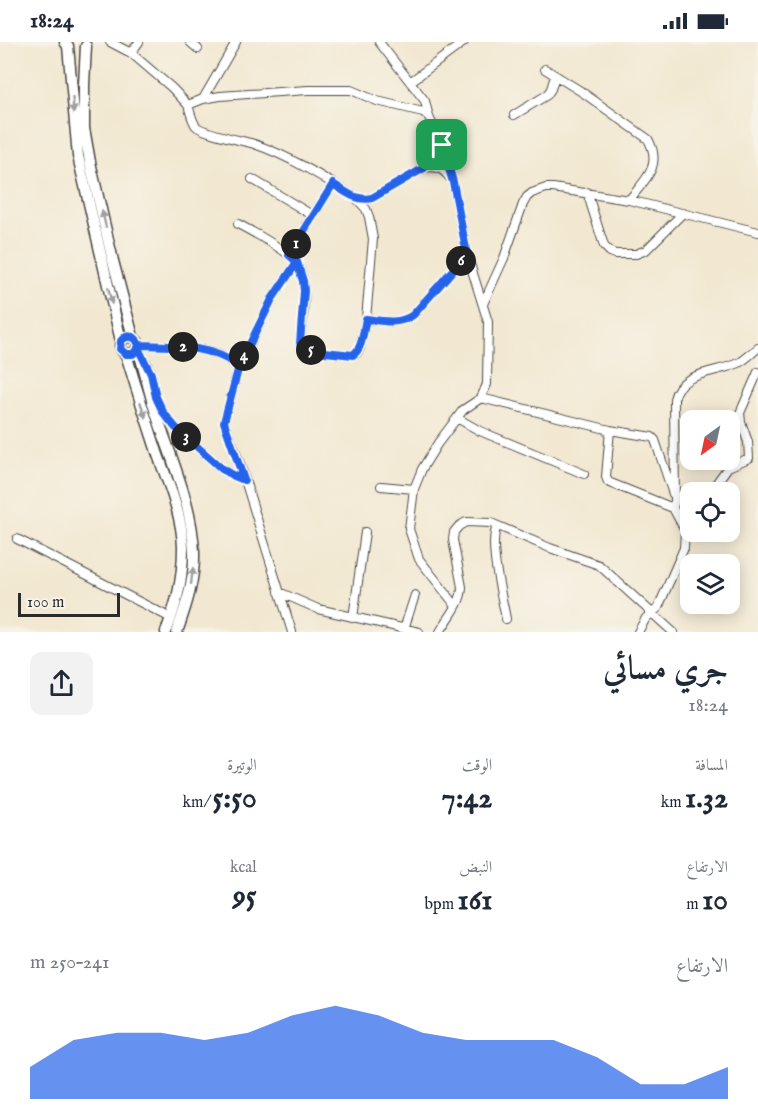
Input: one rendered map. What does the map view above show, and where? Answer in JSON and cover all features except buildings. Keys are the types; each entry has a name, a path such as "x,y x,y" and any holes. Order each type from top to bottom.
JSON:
{"main road":[{"path":"66,44 76,50 81,50 87,44"},
{"path":"66,44 78,156 121,341 120,349 126,354 181,528 183,547 181,579 178,597 166,632"},
{"path":"87,44 84,128 90,162 113,261 155,409 182,488 192,534 194,551 192,581 177,632"},
{"path":"121,341 127,336 137,345"},
{"path":"126,354 133,354 137,345"}],"street":[{"path":"110,42 131,53 172,88 188,105 196,126 203,131 243,141 288,158 356,198 366,209 373,239 366,319 357,353 353,355 306,350 302,347 300,343 304,291 297,262 238,224"},
{"path":"131,53 139,42"},
{"path":"190,42 198,49"},
{"path":"203,99 236,42"},
{"path":"380,42 425,101 429,117 442,145 453,182 467,254 488,322 487,384 481,398 463,410 438,443 422,470 414,489 409,530 419,559 456,606"},
{"path":"410,81 464,42"},
{"path":"545,69 648,139 652,147 653,166 650,174 629,200"},
{"path":"514,115 547,95 555,76"},
{"path":"188,105 203,99 308,90 351,90 376,101 423,112 429,117"},
{"path":"356,198 364,200 372,198 424,168 442,145"},
{"path":"424,168 440,168 453,182"},
{"path":"252,179 312,215"},
{"path":"289,255 333,184"},
{"path":"483,304 504,258 519,212 527,197 546,188 587,192 629,200 758,232"},
{"path":"587,192 604,246 612,253 636,254 646,250 683,213"},
{"path":"366,319 396,321 413,315 467,254"},
{"path":"292,632 224,422 239,366 272,299 297,262"},
{"path":"239,366 213,353 177,345 137,345 151,374 156,397 169,420 215,463 244,480"},
{"path":"674,504 674,399 678,388 686,380 738,363 758,348"},
{"path":"718,482 728,467 749,458 748,442 740,413 758,372"},
{"path":"481,398 610,430 654,438 680,518"},
{"path":"457,418 480,431 584,474"},
{"path":"610,430 606,477 608,482 674,504"},
{"path":"381,486 414,489"},
{"path":"440,632 461,597 462,587 453,540 454,532 466,522 491,523 550,548 599,565 673,632"},
{"path":"497,526 494,532 493,547 506,619"},
{"path":"354,618 365,532"},
{"path":"17,539 171,618"},
{"path":"638,632 646,618 658,608 684,548 684,542"},
{"path":"279,592 318,609 417,632"},
{"path":"404,629 415,595"}],"route":[{"path":"442,145 424,168 372,198 364,200 356,198 333,184 289,255 297,262 272,299 239,366 213,353 177,345 139,345 136,339 130,336 121,341 120,349 123,353 133,354 138,348 151,374 156,397 163,412 175,427 222,469 244,480 224,422 226,412 239,366 272,299 297,262 304,291 300,343 302,347 306,350 353,355 360,348 366,319 396,321 413,315 467,254 453,182 442,145"}]}
